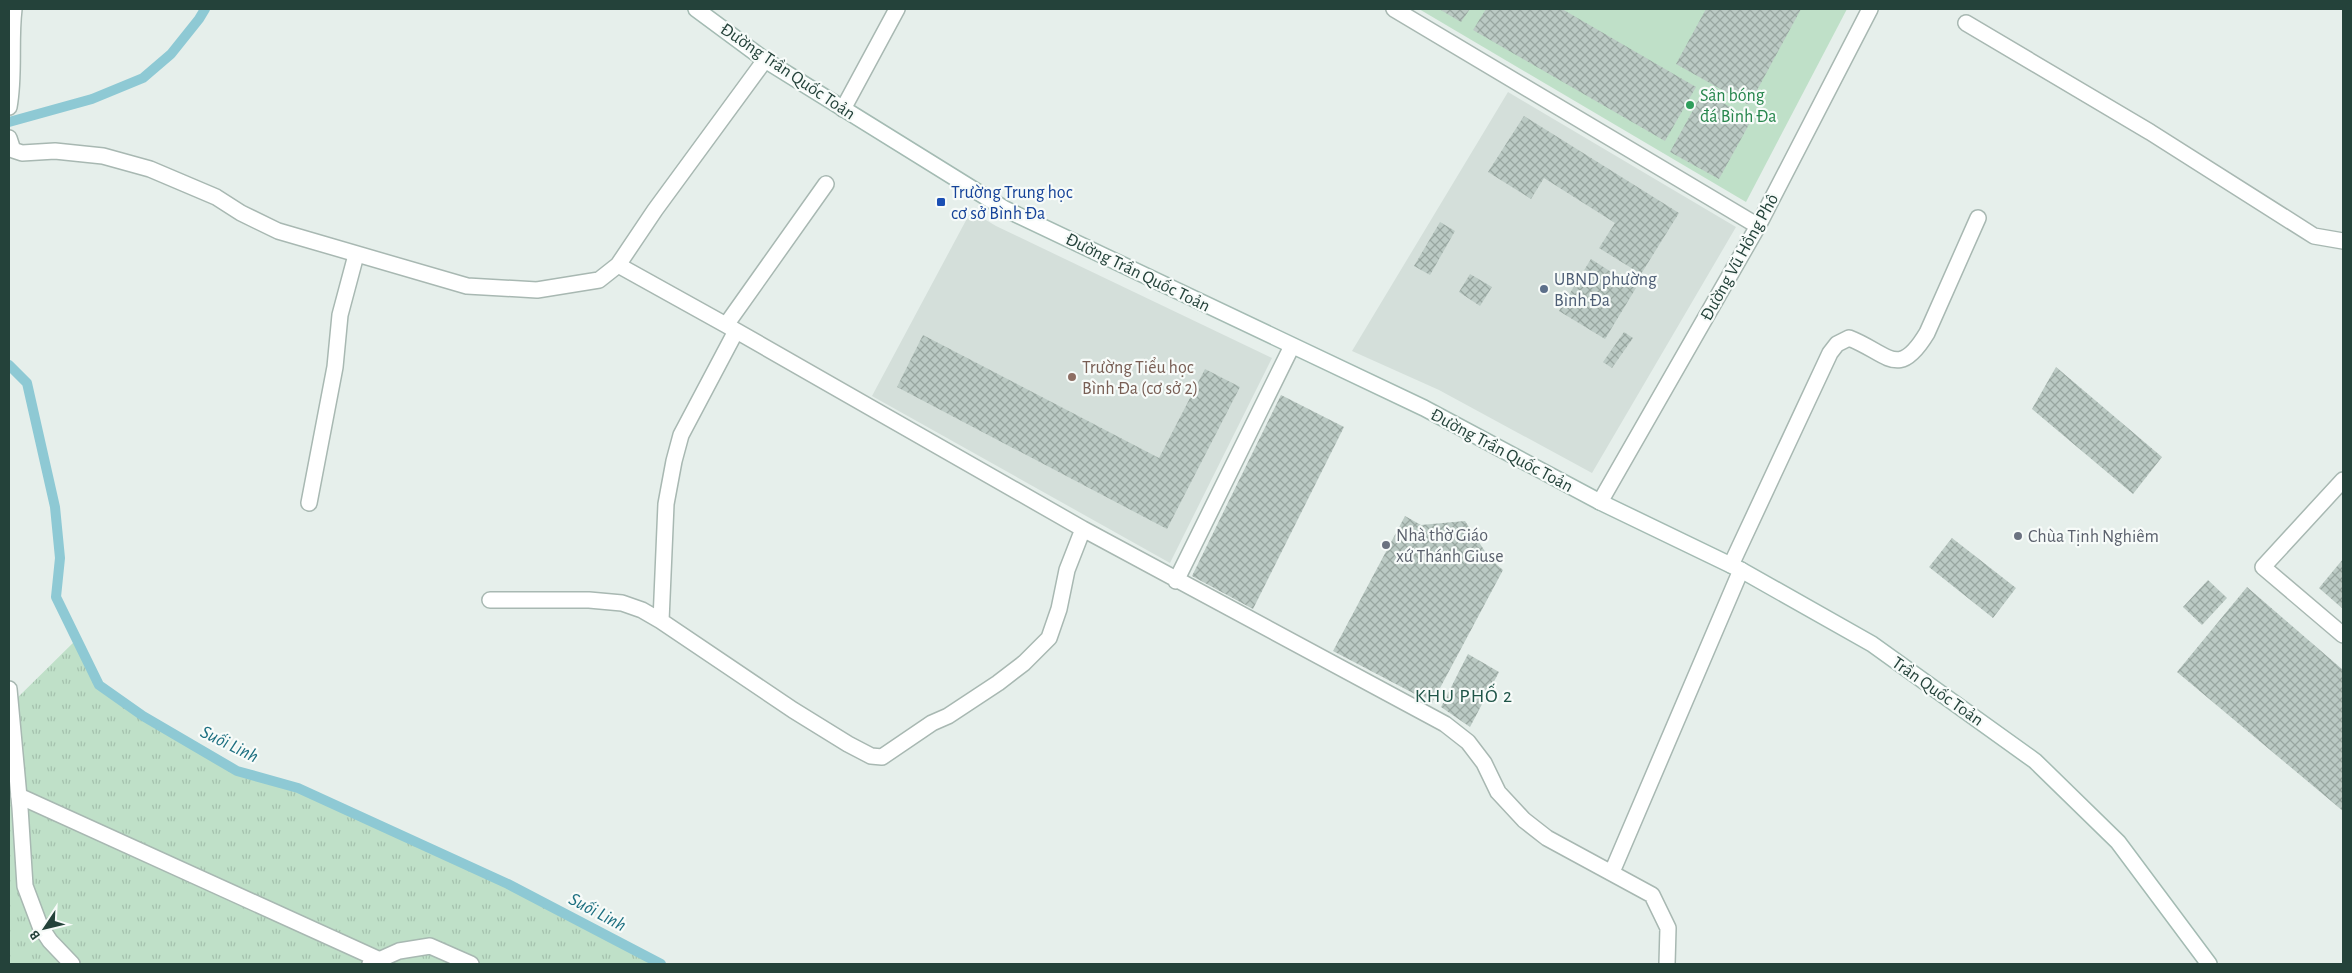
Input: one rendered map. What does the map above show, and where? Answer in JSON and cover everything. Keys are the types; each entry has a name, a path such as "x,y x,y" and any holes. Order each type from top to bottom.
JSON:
{"street":[{"path":"9,107 12,89 10,35 14,9"},
{"name":"Đường Trần Quốc Toản","path":"696,9 765,60 1005,209 1424,408 1600,502"},
{"path":"843,109 897,9"},
{"path":"1394,9 1758,226"},
{"name":"Đường Vũ Hồng Phô","path":"1600,502 1758,226 1870,9"},
{"path":"1966,23 2150,132 2314,236 2343,241"},
{"path":"9,138 13,150 22,153 55,151 94,155 150,169 216,197 241,213 278,231 356,255 467,286 537,290 599,280 618,265 655,210 765,60"},
{"path":"661,621 666,504 681,435 731,328 826,184"},
{"path":"1612,872 1736,567 1830,353 1837,344 1850,338 1865,344 1891,360 1904,360 1918,349 1927,333 1971,229 1978,218"},
{"path":"309,503 335,367 340,315 356,255"},
{"path":"618,265 1083,530 1445,724 1468,742 1484,763 1498,792 1524,820 1547,838 1652,895 1668,928 1667,964"},
{"path":"1176,581 1292,346"},
{"path":"2343,480 2263,567 2343,635"},
{"name":"Trần Quốc Toản","path":"1600,502 1736,567 1872,644 2035,761 2118,842 2209,964"},
{"path":"490,600 589,600 622,603 642,610 848,744 871,756 882,756 932,722 948,716 998,683 1024,663 1049,638 1060,609 1068,570 1083,530"},
{"path":"9,689 19,796 24,886 40,926 50,941 72,964"},
{"path":"19,796 375,962 399,951 430,946 471,964"}],"shaded area":[{"name":"UBND phường Bình Đa","path":"1508,92 1736,227 1592,473 1439,390 1352,351"},
{"name":"Trường Tiểu học Bình Đa (cơ sở 2)","path":"971,211 996,226 1272,358 1170,563 872,396"}],"green space":[{"name":"Sân bóng đá Bình Đa","path":"1419,9 1847,9 1746,202"},
{"path":"77,639 99,685 143,716 237,771 298,788 508,884 661,964 9,964 9,706"}],"building":[{"path":"1439,9 1470,9 1461,22"},
{"path":"1486,9 1562,9 1696,87 1665,141 1473,30"},
{"path":"1706,9 1801,9 1749,105 1676,64"},
{"path":"1703,92 1752,119 1719,179 1670,152"},
{"path":"1524,116 1679,213 1641,274 1599,248 1615,223 1544,178 1531,199 1488,172"},
{"path":"1440,222 1455,231 1430,275 1414,266"},
{"path":"1591,259 1636,288 1605,339 1559,311"},
{"path":"1470,274 1492,287 1480,306 1459,292"},
{"path":"1624,332 1633,338 1612,368 1603,362"},
{"path":"923,335 1159,458 1205,369 1240,387 1167,529 897,387"},
{"path":"2056,367 2162,457 2133,494 2032,409"},
{"path":"1281,395 1344,427 1253,609 1192,576"},
{"path":"1405,516 1421,525 1465,521 1490,559 1503,570 1432,703 1333,651"},
{"path":"1952,538 2016,588 1993,618 1929,567"},
{"path":"2343,559 2343,609 2319,588"},
{"path":"2208,580 2227,598 2202,625 2183,607"},
{"path":"2247,587 2343,670 2343,811 2177,672"},
{"path":"1468,654 1499,672 1470,727 1441,707"}],"waterway":[{"path":"9,122 92,99 143,78 171,54 205,9"},
{"name":"Suối Linh","path":"9,365 27,383 55,507 60,558 56,597 99,685 143,716 237,771 298,788 508,884 661,964"}],"place":[{"name":"Sân bóng đá Bình Đa","path":"1690,105"},
{"name":"Trường Trung học cơ sở Bình Đa","path":"941,202"},
{"name":"UBND phường Bình Đa","path":"1544,289"},
{"name":"Trường Tiểu học Bình Đa (cơ sở 2)","path":"1072,377"},
{"name":"Chùa Tịnh Nghiêm","path":"2018,536"},
{"name":"Nhà thờ Giáo xứ Thánh Giuse","path":"1386,545"}],"district":[{"name":"KHU PHỐ 2","path":"1464,695"}]}
